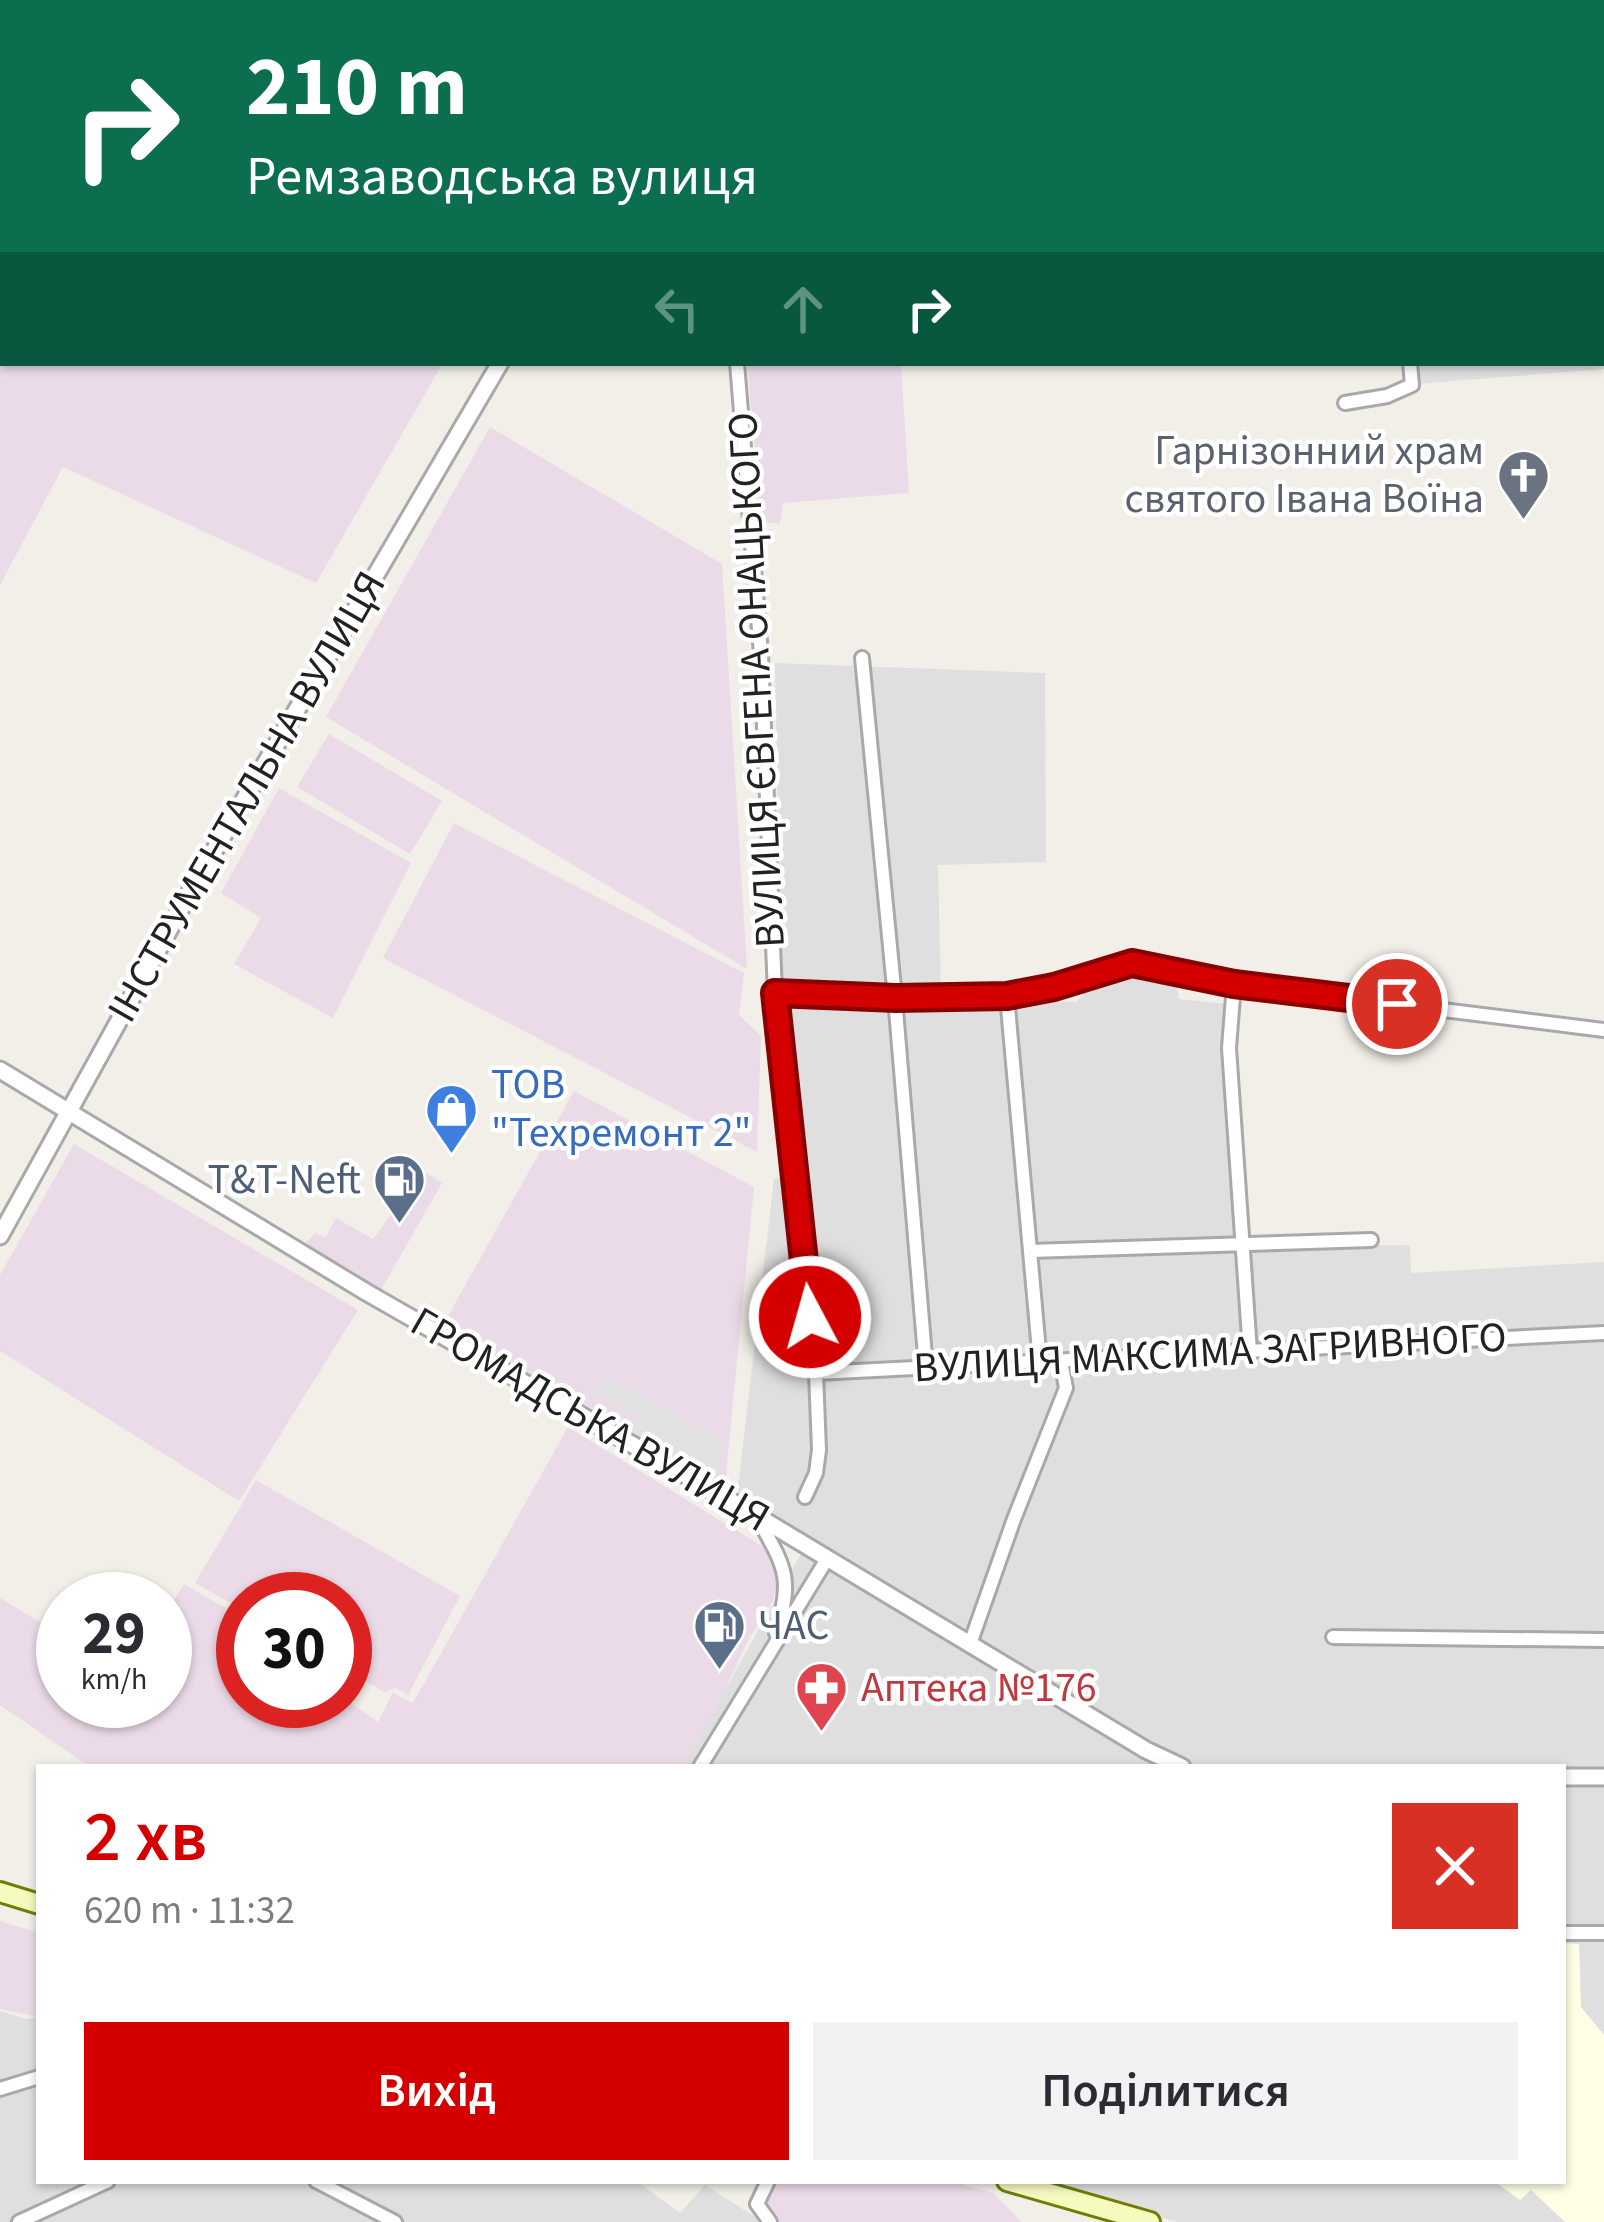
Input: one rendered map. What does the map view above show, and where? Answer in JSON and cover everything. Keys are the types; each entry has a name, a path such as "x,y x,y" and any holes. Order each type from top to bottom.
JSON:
{"main road":[{"path":"0,1892 36,1903"},
{"path":"1017,2184 1150,2222"}],"street":[{"name":"ІНСТРУМЕНТАЛЬНА ВУЛИЦЯ","path":"0,1236 318,670 498,366"},
{"name":"ВУЛИЦЯ ЄВГЕНА ОНАЦЬКОГО","path":"737,366 761,654 775,993 816,1373 819,1450 816,1473 805,1497"},
{"path":"1345,403 1412,386 1409,366"},
{"path":"862,658 926,1368"},
{"path":"775,993 1007,996 1132,963 1234,984 1604,1030"},
{"path":"1234,984 1229,1048 1250,1352"},
{"path":"1007,996 1040,1362"},
{"name":"ГРОМАДСЬКА ВУЛИЦЯ","path":"0,1070 366,1292 1176,1764"},
{"path":"1030,1251 1371,1240"},
{"name":"ВУЛИЦЯ МАКСИМА ЗАГРИВНОГО","path":"816,1373 1604,1333"},
{"path":"970,1644 1066,1388 1061,1361"},
{"path":"757,1516 779,1557 787,1589 770,1651"},
{"path":"702,1764 827,1559"},
{"path":"1333,1637 1604,1640"},
{"path":"1566,1777 1604,1777"},
{"path":"1566,1933 1604,1933"},
{"path":"0,2089 36,2078"},
{"path":"19,2222 101,2184"},
{"path":"322,2184 395,2222"},
{"path":"767,2184 757,2204 770,2222"}],"shaded area":[{"path":"0,366 441,366 316,583 63,467 0,585"},
{"path":"747,366 901,366 909,493 783,503 780,524 761,521"},
{"path":"1414,366 1604,366 1604,369 1415,384"},
{"path":"490,427 722,564 747,969 326,717"},
{"path":"775,663 1045,673 1046,862 938,865 941,990 900,991 878,867 888,991 781,987"},
{"path":"329,734 442,801 410,854 297,787"},
{"path":"279,788 411,863 333,1018 234,964 261,918 221,893"},
{"path":"454,823 744,973 739,1015 761,1036 757,1152 383,958"},
{"path":"1133,975 1176,982 1179,999 1227,1004 1240,1247 1410,1245 1411,1273 1604,1262 1604,1328 1059,1356 1059,1385 967,1637 737,1496 774,1179 801,1176 785,1000 1077,1002 1087,988"},
{"path":"574,1091 754,1187 725,1485 444,1323"},
{"path":"74,1144 358,1310 239,1501 0,1351 0,1275"},
{"name":"T&T-Neft","path":"395,1154 442,1183 381,1290 304,1244 316,1233 325,1238 336,1218 373,1239 391,1214 387,1168"},
{"path":"1604,1340 1604,1774 1566,1774 1566,1764 1186,1764 979,1646 981,1626 1072,1387 1071,1368"},
{"path":"608,1376 722,1441 717,1484 629,1431 635,1417 597,1394"},
{"path":"568,1427 770,1551 778,1579 773,1601 684,1764 86,1764 0,1705 0,1598 36,1620 36,1728 192,1728 192,1589 216,1602 216,1728 372,1728 372,1718 378,1722 393,1693 413,1703"},
{"path":"256,1480 460,1596 408,1695 372,1685 372,1572 216,1572 216,1595 195,1583"},
{"path":"802,1552 1162,1764 684,1764"},
{"path":"1566,1779 1604,1779 1604,2222 1178,2222 1033,2184 1566,2184"},
{"path":"0,1921 36,1932 36,2016 0,2009"},
{"path":"1566,1943 1579,1944 1581,2007 1604,2035 1604,2222 1565,2222 1531,2190 1520,2200 1498,2184 1566,2184"},
{"path":"0,2011 36,2017 36,2184 640,2184 680,2213 705,2185 763,2222 0,2222"},
{"path":"776,2184 962,2184 993,2193 1022,2222 778,2222 767,2203"}],"place":[{"name":"Гарнізонний храм святого Івана Воїна","path":"1523,521"},
{"name":"ТОВ \"Техремонт 2\"","path":"452,1155"},
{"name":"T&T-Neft","path":"400,1226"},
{"name":"ЧАС","path":"719,1672"},
{"name":"Аптека №176","path":"822,1734"}],"route":[{"path":"810,1317 775,993 1007,996 1132,963 1234,984 1397,1004"}]}
